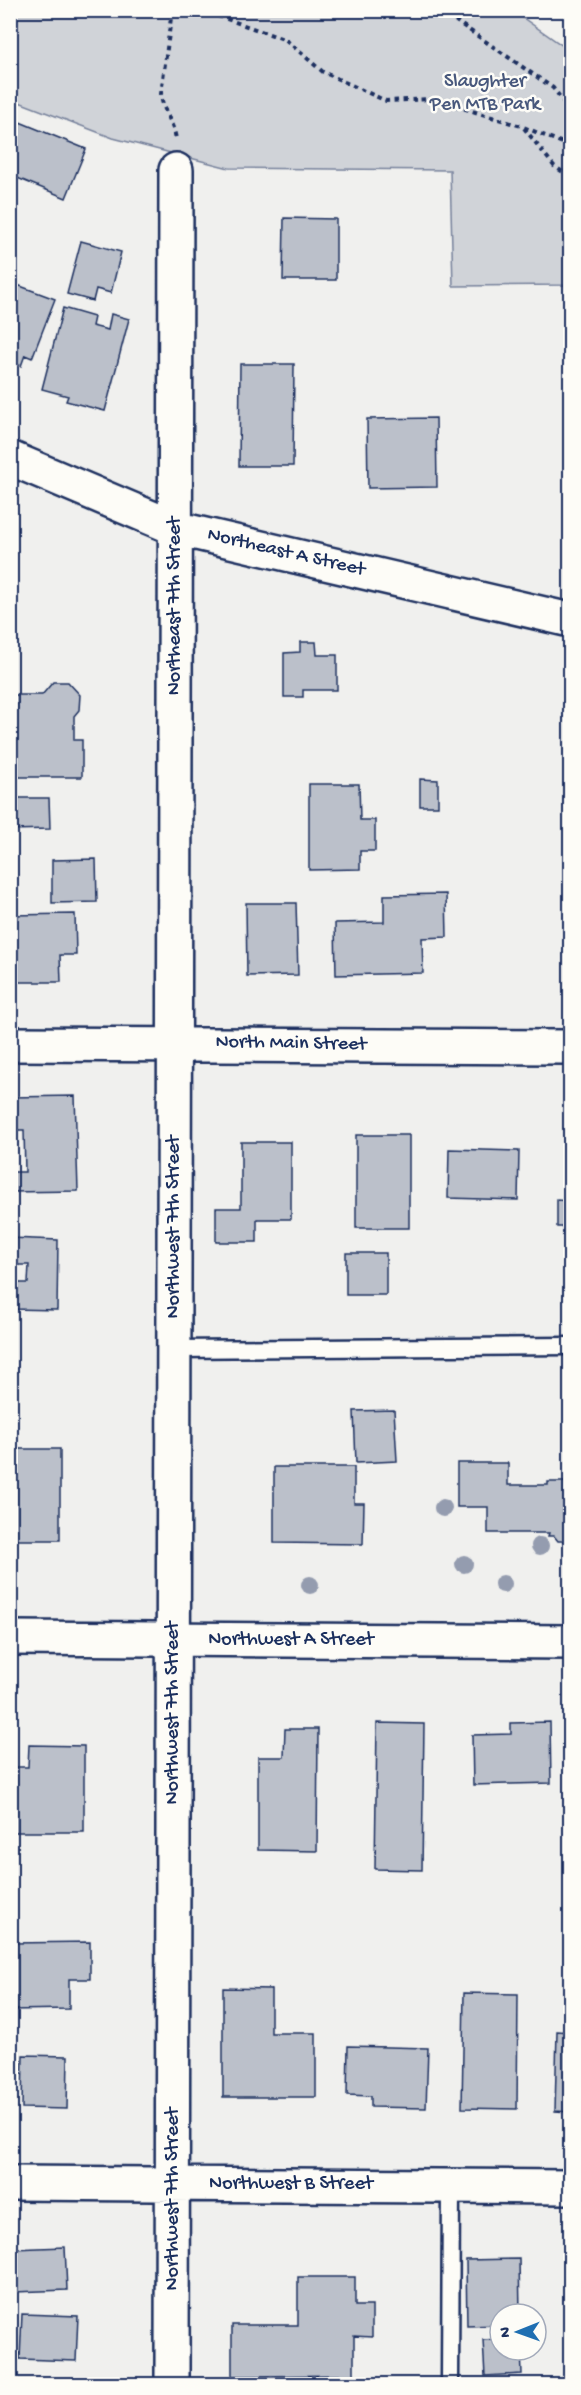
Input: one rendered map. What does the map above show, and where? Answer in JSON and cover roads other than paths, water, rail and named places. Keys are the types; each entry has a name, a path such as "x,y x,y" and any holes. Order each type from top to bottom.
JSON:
{"street":[{"name":"Northeast 7th Street","path":"174,1042 176,170"},
{"name":"Northeast A Street","path":"10,458 63,478 176,528 570,620"},
{"name":"North Main Street","path":"10,1044 174,1042 570,1047"},
{"name":"Northwest 7th Street","path":"172,2385 174,1042"},
{"name":"Northwest A Street","path":"10,1638 570,1642"},
{"name":"Northwest B Street","path":"10,2183 570,2187"}],"lane":[{"path":"174,1349 570,1346"},
{"path":"450,2385 451,2186"}],"park label":[{"name":"Slaughter Pen MTB Park","path":"485,94"}]}
